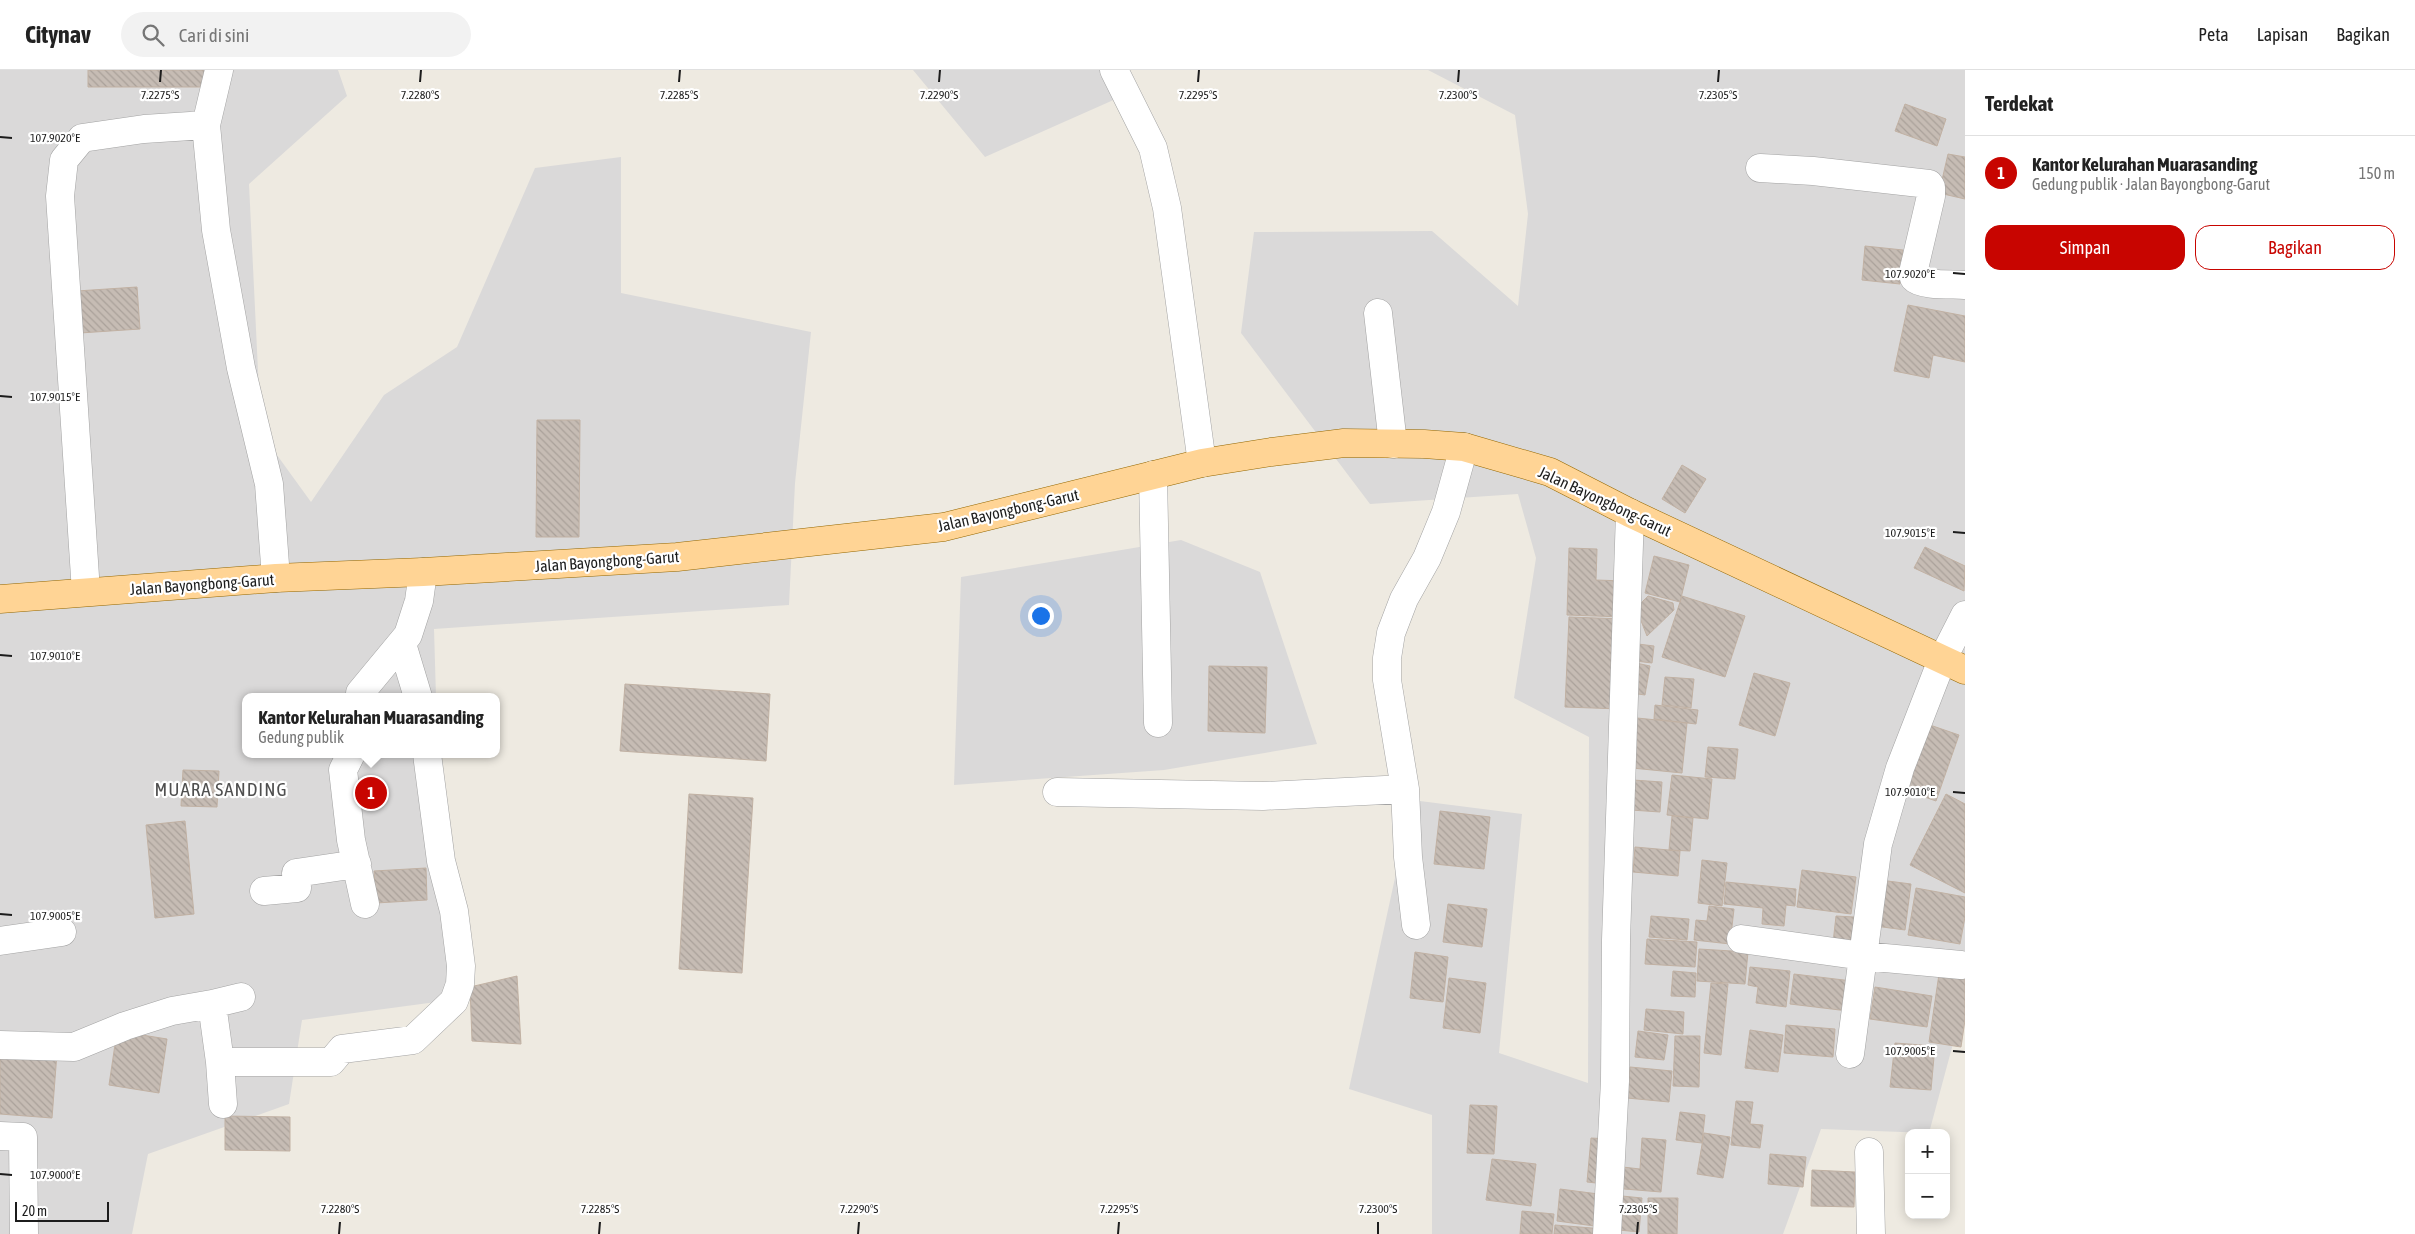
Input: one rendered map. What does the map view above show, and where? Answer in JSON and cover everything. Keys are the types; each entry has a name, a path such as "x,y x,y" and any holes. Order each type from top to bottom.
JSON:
{"main road":[{"name":"Jalan Bayongbong-Garut","path":"0,599 276,578 423,572 677,557 944,527 1202,463 1344,443 1393,444 1464,447 1550,472 1630,512 1954,665"}],"street":[{"path":"219,70 206,125 216,230 241,368 269,484 276,578"},
{"path":"1114,70 1153,148 1167,208 1202,463"},
{"path":"86,592 60,196 64,160 82,138 144,129 206,125"},
{"path":"1760,168 1929,184 1932,187 1931,196 1914,278 1918,282 1925,283 1965,285"},
{"path":"1378,313 1393,444"},
{"path":"1416,925 1408,857 1405,789 1387,680 1388,646 1404,599 1427,558 1446,512 1464,447"},
{"path":"1153,475 1158,723"},
{"path":"1607,1234 1615,1081 1616,940 1630,512"},
{"path":"360,693 380,666 402,644 414,622 423,572"},
{"path":"1850,1054 1878,844 1900,768 1954,665 1965,615"},
{"path":"402,644 417,693"},
{"path":"349,758 342,770 351,840 365,904"},
{"path":"220,1062 332,1062 342,1049 413,1040 454,1000 460,984 461,966 454,911 440,861 427,758"},
{"path":"1058,792 1263,796 1405,789"},
{"path":"264,891 297,888 296,873 357,864"},
{"path":"0,941 62,932"},
{"path":"1741,939 1863,956 1961,965"},
{"path":"0,1045 74,1047 125,1026 172,1011 241,997"},
{"path":"212,1004 220,1062 223,1104"},
{"path":"0,1136 23,1137 24,1234"},
{"path":"1869,1152 1871,1234"}],"shaded area":[{"path":"0,70 338,70 347,96 249,184 261,433 311,502 384,395 457,347 535,168 621,157 621,293 811,332 795,483 789,605 434,629 436,693 242,693 242,758 439,758 451,1000 302,1020 289,1104 148,1154 132,1234 0,1234"},
{"path":"913,70 1108,70 1127,94 985,157"},
{"path":"1428,70 1965,70 1965,999 1930,1129 1905,1129 1905,1132 1821,1129 1783,1234 1432,1234 1432,1115 1349,1089 1412,800 1522,814 1499,1053 1588,1083 1589,737 1514,698 1536,558 1518,494 1370,504 1241,333 1254,232 1432,231 1518,306 1528,214 1515,115"},
{"path":"1181,540 1260,572 1317,744 1164,770 954,785 961,577"}],"building":[{"path":"88,70 205,70 204,87 88,87"},
{"path":"1905,104 1946,119 1937,146 1895,131"},
{"path":"1948,154 1965,157 1965,199 1939,193"},
{"path":"1865,246 1903,250 1900,284 1862,280"},
{"path":"137,287 140,329 80,333 77,291"},
{"path":"1908,305 1965,316 1965,362 1933,355 1929,378 1894,371"},
{"path":"537,420 580,420 579,537 536,537"},
{"path":"1682,465 1706,479 1685,513 1662,499"},
{"path":"1925,547 1965,566 1964,591 1914,568"},
{"path":"1569,548 1597,549 1596,580 1624,581 1623,617 1567,615"},
{"path":"1654,556 1689,565 1680,602 1645,593"},
{"path":"1648,596 1673,603 1674,610 1647,636 1636,608"},
{"path":"1682,596 1745,616 1725,677 1662,657"},
{"path":"1569,617 1624,619 1620,709 1565,707"},
{"path":"1630,643 1654,646 1652,663 1627,660"},
{"path":"1636,663 1650,666 1645,695 1631,693"},
{"path":"1209,666 1267,667 1265,733 1208,731"},
{"path":"1754,673 1790,683 1775,736 1739,725"},
{"path":"1665,677 1694,679 1691,708 1662,705"},
{"path":"625,684 770,694 766,761 620,751"},
{"path":"1655,705 1698,710 1696,724 1654,719"},
{"path":"1637,718 1687,723 1682,773 1632,768"},
{"path":"1927,724 1959,735 1936,801 1905,790"},
{"path":"1708,747 1738,749 1735,779 1705,777"},
{"path":"183,770 219,771 217,807 181,806"},
{"path":"1672,775 1712,779 1708,819 1667,815"},
{"path":"1633,780 1662,782 1660,812 1631,810"},
{"path":"689,794 753,798 742,973 679,969"},
{"path":"1946,794 1965,804 1965,893 1910,865"},
{"path":"1440,811 1490,817 1484,869 1434,864"},
{"path":"1672,816 1693,818 1690,851 1669,850"},
{"path":"185,821 194,914 155,918 146,825"},
{"path":"1635,847 1680,851 1678,876 1633,872"},
{"path":"1702,860 1727,863 1722,906 1698,903"},
{"path":"426,868 427,900 376,903 374,871"},
{"path":"1802,870 1856,877 1851,914 1797,907"},
{"path":"1880,880 1911,884 1905,930 1875,926"},
{"path":"1726,882 1796,889 1795,906 1786,905 1784,926 1762,924 1763,908 1724,904"},
{"path":"1916,888 1965,897 1965,917 1960,944 1908,935"},
{"path":"1448,904 1487,909 1482,947 1443,942"},
{"path":"1709,906 1734,909 1730,944 1694,940 1696,920 1707,921"},
{"path":"1651,916 1689,919 1687,940 1649,937"},
{"path":"1836,916 1854,917 1852,945 1833,943"},
{"path":"1647,939 1697,942 1695,967 1645,964"},
{"path":"1699,949 1748,952 1745,984 1697,981"},
{"path":"1415,952 1448,957 1443,1002 1410,998"},
{"path":"1750,967 1790,971 1786,1007 1756,1003 1758,987 1748,985"},
{"path":"1673,971 1696,973 1695,997 1671,996"},
{"path":"1794,974 1852,981 1848,1011 1790,1004"},
{"path":"1939,974 1965,978 1965,1020 1961,1047 1929,1042"},
{"path":"517,976 521,1044 472,1041 470,987"},
{"path":"1449,978 1486,983 1480,1033 1443,1028"},
{"path":"1711,983 1728,984 1721,1055 1704,1053"},
{"path":"1875,987 1932,996 1927,1027 1870,1019"},
{"path":"1646,1009 1684,1012 1683,1034 1644,1030"},
{"path":"1786,1025 1835,1029 1833,1057 1784,1053"},
{"path":"1750,1030 1783,1035 1778,1072 1745,1068"},
{"path":"117,1031 167,1039 159,1093 109,1085"},
{"path":"1638,1031 1668,1035 1664,1060 1635,1057"},
{"path":"1675,1036 1700,1036 1699,1087 1673,1086"},
{"path":"1895,1043 1935,1046 1931,1090 1890,1087"},
{"path":"0,1049 57,1053 52,1118 0,1114"},
{"path":"1630,1067 1672,1071 1669,1102 1627,1098"},
{"path":"1736,1101 1753,1102 1750,1124 1763,1125 1760,1148 1731,1145"},
{"path":"1470,1105 1497,1106 1494,1154 1467,1153"},
{"path":"1680,1112 1705,1115 1702,1143 1676,1140"},
{"path":"225,1116 290,1117 290,1151 225,1150"},
{"path":"1704,1133 1730,1137 1723,1178 1697,1174"},
{"path":"1591,1138 1609,1139 1605,1184 1587,1182"},
{"path":"1642,1138 1666,1140 1661,1192 1612,1188 1614,1166 1640,1169"},
{"path":"1770,1154 1806,1157 1803,1187 1768,1184"},
{"path":"1492,1159 1536,1164 1531,1206 1486,1200"},
{"path":"1812,1170 1855,1172 1854,1207 1811,1206"},
{"path":"1560,1189 1606,1195 1602,1227 1557,1221"},
{"path":"1612,1195 1642,1198 1639,1232 1609,1229"},
{"path":"1648,1198 1678,1198 1677,1234 1648,1234"},
{"path":"1522,1211 1554,1214 1552,1234 1520,1234"},
{"path":"1555,1225 1604,1229 1603,1234 1554,1234"}],"place":[{"name":"Kantor Kelurahan Muarasanding","path":"371,793"}],"district":[{"name":"MUARA SANDING","path":"221,789"}]}
